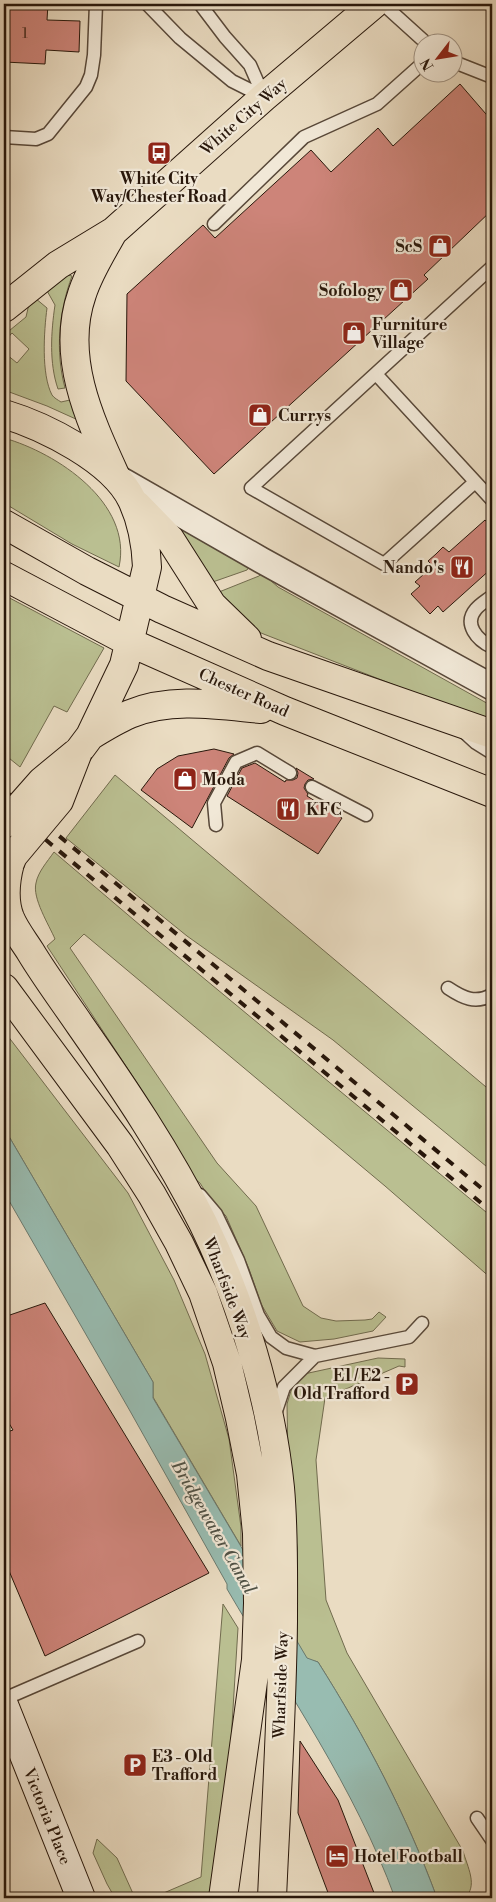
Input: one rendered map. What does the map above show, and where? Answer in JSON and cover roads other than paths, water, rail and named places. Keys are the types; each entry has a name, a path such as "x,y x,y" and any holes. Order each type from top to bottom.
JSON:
{"main road":[{"name":"White City Way","path":"4,308 58,265 114,231 264,97 374,4"},
{"name":"White City Way","path":"114,231 89,275 81,294 73,340 78,377 96,434 123,488"},
{"path":"4,414 22,419 65,439 123,488 170,539 212,605 244,637 268,656"},
{"name":"Wharfside Way","path":"123,488 142,528 147,550 147,567 124,665 84,744 59,801 13,856 5,894 6,906 14,927 42,971 121,1084 182,1184 202,1222 233,1292 250,1344 270,1427 280,1486 283,1543 282,1667 272,1898"},
{"path":"4,524 139,598 268,656 492,734"},
{"name":"Chester Road","path":"4,576 129,642 285,711 492,793"},
{"path":"4,824 42,781 84,744 112,722 132,713 165,705 208,704 285,711"},
{"name":"Wharfside Way","path":"4,988 120,1145 156,1203 203,1293 227,1363 251,1474 257,1533 256,1660 223,1898"}],"street":[{"path":"123,488 261,560 492,687"},
{"name":"Victoria Place","path":"5,1709 81,1898"}],"lane":[{"path":"4,137 36,139 44,136 86,87 91,75 94,55 96,4"},
{"path":"147,4 180,38 232,81 264,97"},
{"path":"200,4 250,65 264,97"},
{"path":"383,4 414,32"},
{"path":"464,66 492,77"},
{"path":"214,224 304,137 377,104 414,71"},
{"path":"475,482 384,564 251,488 492,267"},
{"path":"376,374 492,500"},
{"path":"492,596 476,609 470,618 471,628 478,638 492,646"},
{"path":"447,717 476,743 492,753"},
{"path":"216,825 214,803 236,762 257,753 290,774"},
{"path":"312,787 366,815"},
{"path":"448,988 463,998 470,1000 482,999 492,995"},
{"path":"182,1184 201,1196 216,1214 238,1260 258,1315 271,1337 286,1348 315,1356 409,1337 422,1322"},
{"path":"270,1427 284,1387 315,1356"},
{"path":"5,1709 138,1641"},
{"path":"477,1818 492,1840"}],"water":[{"name":"Bridgewater Canal","path":"4,1128 153,1382 153,1398 307,1658 318,1662 369,1748 412,1836 437,1898 395,1898 379,1857 340,1779 296,1702 227,1589 227,1584 130,1411 4,1192"}],"railway":[{"path":"4,790 492,1197"},
{"path":"4,805 492,1212"}],"place":[{"name":"White City Way/Chester Road","path":"159,153"},
{"name":"ScS","path":"440,246"},
{"name":"Sofology","path":"401,290"},
{"name":"Furniture Village","path":"354,333"},
{"name":"Currys","path":"260,415"},
{"name":"Nando's","path":"462,567"},
{"name":"Moda","path":"185,779"},
{"name":"KFC","path":"288,809"},
{"name":"E1 / E2 - Old Trafford","path":"407,1384"},
{"name":"E3 - Old Trafford","path":"135,1765"},
{"name":"Hotel Football","path":"337,1856"}]}
